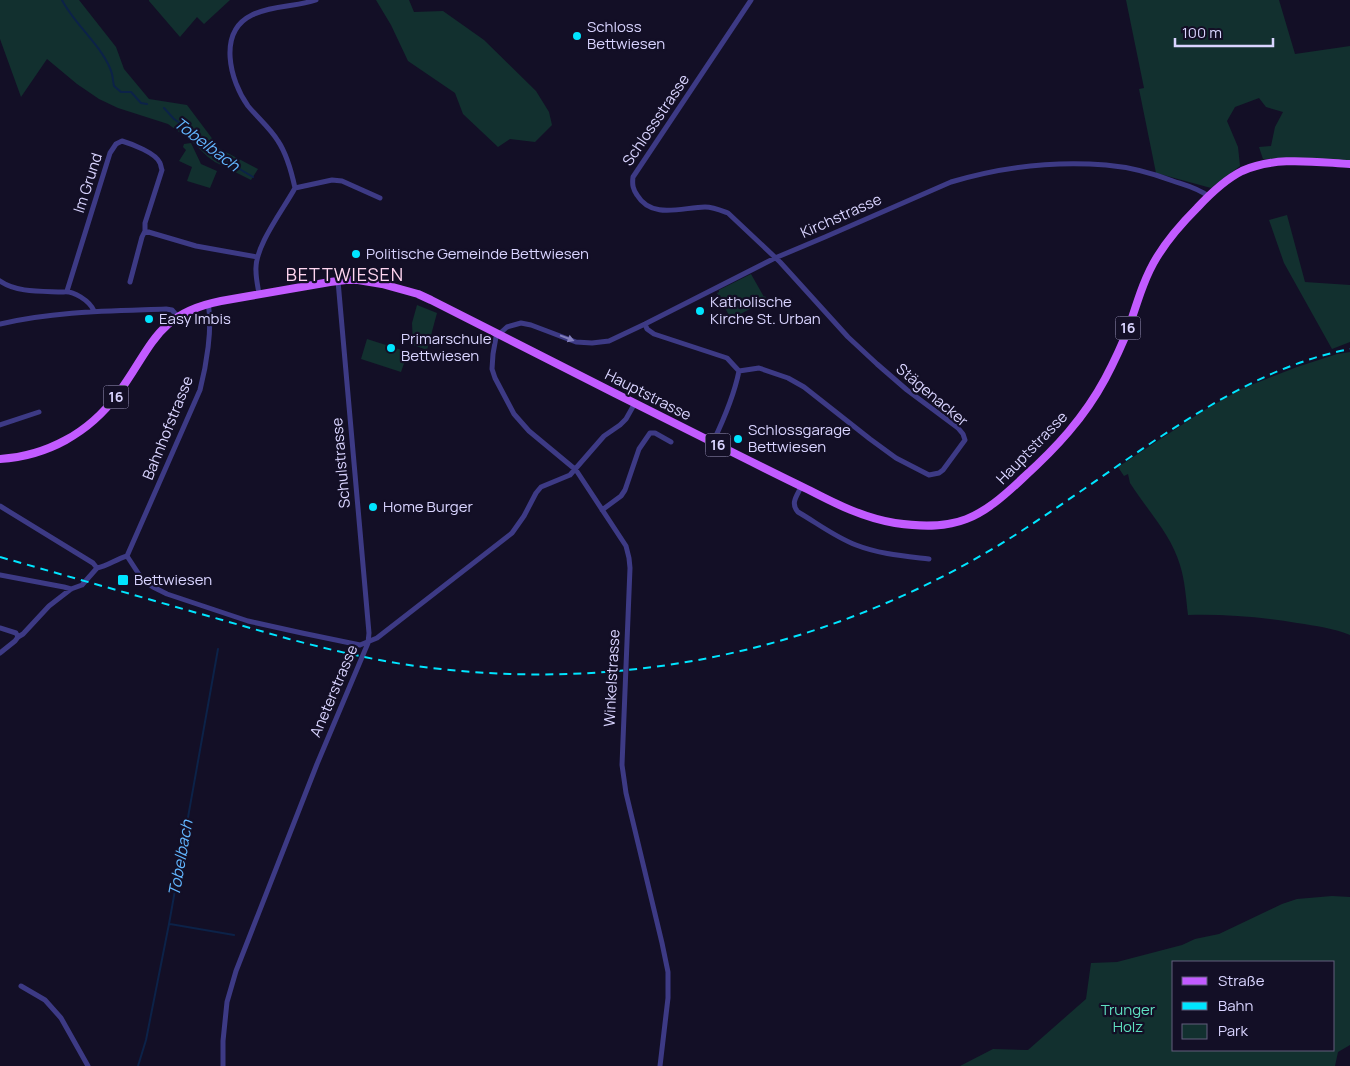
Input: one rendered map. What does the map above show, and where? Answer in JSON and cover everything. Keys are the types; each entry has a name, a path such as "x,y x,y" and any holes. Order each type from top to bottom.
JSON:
{"main road":[{"name":"Hauptstrasse","path":"0,459 22,457 40,452 65,440 90,424 118,394 156,335 178,317 196,308 259,294 338,281 358,280 374,282 418,294 854,512 880,520 907,524 931,526 955,524 975,517 991,507 1011,490 1039,464 1084,414 1115,360 1145,281 1157,256 1175,232 1208,196 1234,176 1261,165 1282,161 1350,164"}],"street":[{"path":"295,188 280,143 249,106 239,90 234,78 230,49 233,34 240,24 254,14 316,0"},
{"name":"Schlossstrasse","path":"751,0 633,177 632,184 639,198 646,205 654,209 680,211 706,207 717,208 728,213 775,258"},
{"name":"Im Grund","path":"67,291 110,152 116,144 122,141 157,158 162,170 145,224 145,231 130,282"},
{"name":"Kirchstrasse","path":"499,334 507,327 521,323 532,325 576,342 610,341 775,258 951,182 1012,168 1059,164 1108,165 1150,172 1194,188 1208,196"},
{"path":"259,294 256,271 257,257 271,228 295,188 326,180 342,180 380,198"},
{"path":"145,231 196,246 257,257"},
{"name":"Stägenacker","path":"739,371 759,368 788,378 809,391 896,458 930,475 944,470 965,440 958,428 907,390 855,344 775,258"},
{"path":"0,281 15,288 67,291 79,297 94,310"},
{"name":"Schulstrasse","path":"338,281 369,632 368,643"},
{"name":"Bahnhofstrasse","path":"127,556 200,390 208,349 208,304"},
{"path":"0,324 27,318 94,310 166,309 172,310 178,317"},
{"path":"645,324 647,329 654,334 727,358 739,371 726,414 712,442"},
{"name":"Winkelstrasse","path":"499,334 495,340 492,369 514,414 529,431 576,470 626,546 629,558 622,765 626,793 668,972 668,998 660,1066"},
{"name":"Aneterstrasse","path":"222,1066 228,1002 236,971 368,643 378,638 512,533 541,487 570,475 576,470 604,436 626,419 634,403"},
{"path":"0,426 39,412"},
{"path":"602,510 621,496 625,490 639,449 650,433 655,433 671,442"},
{"path":"801,486 795,500 795,508 798,512 838,536 870,549 929,559"},
{"path":"0,506 92,563 97,568"},
{"path":"0,653 23,634 49,606 71,589 86,581 97,568 127,556 142,579 167,594 201,604 231,616 270,626 360,645 368,643"},
{"path":"0,576 71,589"},
{"path":"0,628 16,633 18,637"},
{"path":"21,986 45,1000 62,1018 88,1066"}],"green space":[{"path":"0,0 79,0 116,47 124,69 149,99 187,105 220,149 258,169 251,180 215,162 168,124 118,108 99,99 77,84 47,59 21,97 0,39"},
{"path":"149,0 230,0 204,24 197,17 180,37"},
{"path":"376,0 409,0 414,12 443,11 484,40 536,91 549,112 552,125 535,142 510,139 498,147 463,114 455,93 408,61 391,25"},
{"path":"1126,0 1279,0 1295,54 1350,46 1350,161 1291,158 1263,159 1259,147 1271,146 1275,127 1283,112 1266,107 1259,98 1235,107 1227,121 1238,147 1240,166 1211,188 1156,173 1139,89 1144,88"},
{"path":"191,143 201,164 217,171 210,188 187,181 192,167 179,161 186,150 183,147 184,144"},
{"path":"1287,215 1305,282 1350,285 1350,342 1332,349 1284,263 1269,220"},
{"path":"751,274 767,300 731,319 717,293 719,290"},
{"path":"417,305 437,313 427,350 413,345 412,323"},
{"path":"367,339 408,352 401,372 361,359"},
{"path":"1350,352 1350,635 1324,628 1270,619 1188,615 1183,577 1171,543 1130,483 1128,474 1124,476 1118,467 1203,411 1241,389 1297,367 1337,354"},
{"name":"Trunger Holz","path":"1332,896 1350,897 1350,1045 1338,1052 1335,1066 960,1066 993,1049 1028,1050 1086,999 1091,963 1117,962 1182,945 1195,939 1219,934 1282,904 1297,899"}],"waterway":[{"name":"Tobelbach","path":"62,0 109,65 114,86 121,92 131,92 141,103 147,104"},
{"name":"Tobelbach","path":"164,108 174,119 194,130 216,155 253,177"},
{"name":"Tobelbach","path":"138,1066 146,1040 169,924 218,649"},
{"path":"170,924 234,935"}],"railway":[{"path":"0,557 289,639 383,661 441,669 518,674 595,673 671,665 746,650 819,629 890,601 959,568 1026,528 1154,441 1224,398 1248,385 1297,364 1323,355 1350,349"}],"place":[{"name":"Schloss Bettwiesen","path":"577,36"},
{"name":"Politische Gemeinde Bettwiesen","path":"356,254"},
{"name":"Katholische Kirche St. Urban","path":"700,311"},
{"name":"Easy Imbis","path":"149,319"},
{"name":"Primarschule Bettwiesen","path":"391,348"},
{"name":"Schlossgarage Bettwiesen","path":"738,439"},
{"name":"Home Burger","path":"373,507"},
{"name":"Bettwiesen","path":"123,580"}],"district":[{"name":"BETTWIESEN","path":"345,275"}]}
